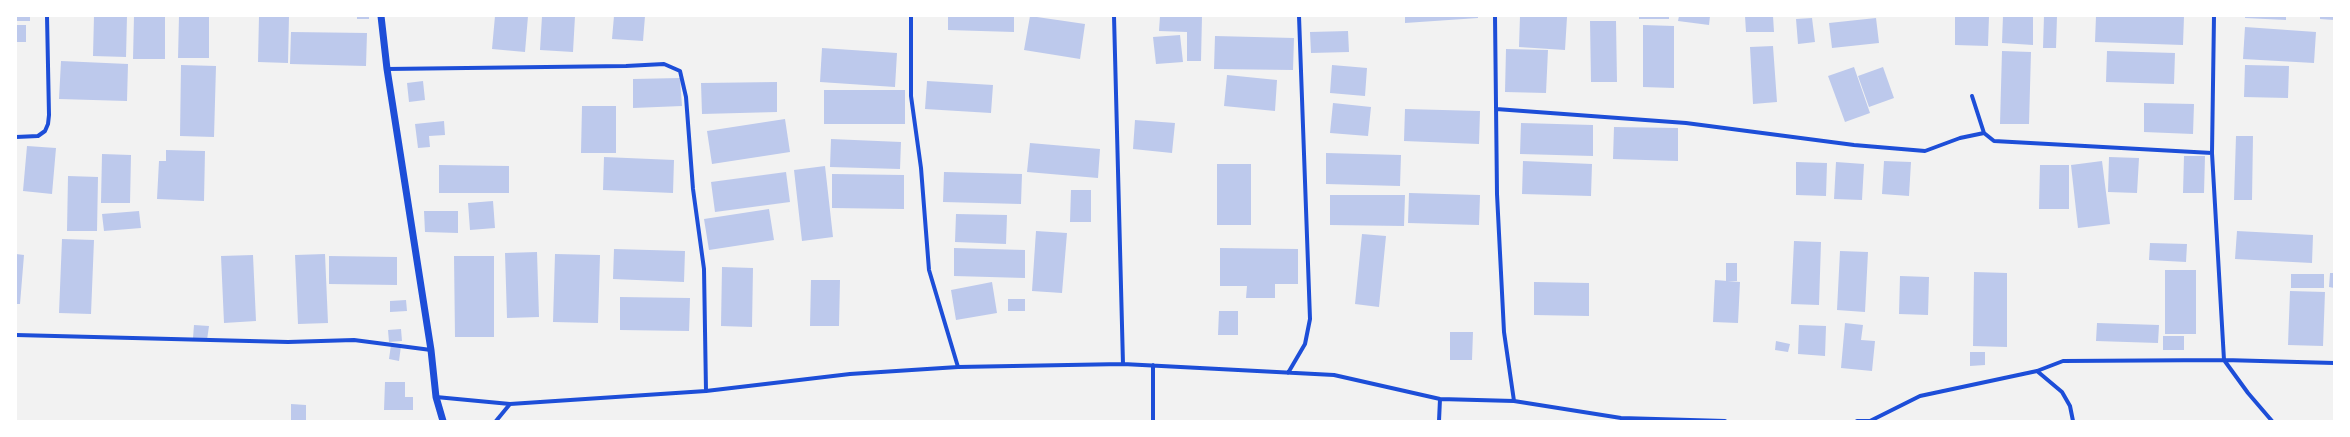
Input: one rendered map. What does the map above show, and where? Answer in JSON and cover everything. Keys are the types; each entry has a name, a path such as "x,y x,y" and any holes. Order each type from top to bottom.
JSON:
{"street":[{"path":"16,137 38,136 45,131 48,124 47,16"},
{"path":"381,16 387,69 431,350 436,397 443,421"},
{"path":"911,16 911,96 920,168 929,270 958,367"},
{"path":"1114,16 1123,364"},
{"path":"1288,373 1305,344 1310,319 1299,16"},
{"path":"1495,16 1497,194 1504,332 1514,401"},
{"path":"2214,16 2212,153 2224,360 2248,393 2272,421"},
{"path":"387,69 626,66 664,64 680,71 686,97 694,189 704,269 706,391"},
{"path":"1972,96 1984,133 1994,141 2212,153"},
{"path":"1496,109 1686,123 1854,145 1925,151 1960,138 1984,133"},
{"path":"16,335 288,342 354,340 431,350"},
{"path":"1857,421 1870,421 1920,396 2037,371 2063,361 2224,360 2334,363"},
{"path":"436,397 510,404 706,391 850,374 958,367 1123,364 1334,375 1440,399 1514,401 1621,418 1725,421"},
{"path":"1153,365 1153,421"},
{"path":"2037,371 2062,392 2070,406 2073,421"},
{"path":"1439,421 1440,399"},
{"path":"496,421 510,404"}],"building":[{"path":"16,16 30,16 30,21 16,21"},
{"path":"94,16 127,16 126,57 93,56"},
{"path":"134,16 165,16 165,59 133,59"},
{"path":"179,16 209,16 209,58 178,58"},
{"path":"259,16 289,16 288,63 258,62"},
{"path":"357,16 369,16 369,19 357,19"},
{"path":"495,16 528,16 525,52 492,49"},
{"path":"542,16 575,16 573,52 540,50"},
{"path":"614,16 645,16 643,41 612,39"},
{"path":"948,16 1014,16 1014,32 948,30"},
{"path":"1030,16 1085,24 1080,59 1024,50"},
{"path":"1160,16 1202,16 1201,61 1187,61 1187,32 1159,31"},
{"path":"1405,16 1478,16 1478,18 1405,23"},
{"path":"1520,16 1567,17 1565,50 1519,47"},
{"path":"1639,16 1669,16 1669,19 1639,19"},
{"path":"1679,16 1710,16 1709,25 1678,21"},
{"path":"1745,16 1773,16 1774,32 1746,32"},
{"path":"1955,16 1989,16 1988,46 1955,45"},
{"path":"2003,16 2033,16 2033,45 2002,43"},
{"path":"2044,16 2057,16 2056,48 2043,48"},
{"path":"2096,16 2184,16 2183,45 2095,42"},
{"path":"2245,16 2286,16 2286,20 2245,18"},
{"path":"2320,16 2334,16 2334,20 2320,19"},
{"path":"1812,18 1815,42 1798,44 1796,19"},
{"path":"1876,18 1879,43 1832,48 1829,23"},
{"path":"1590,21 1616,21 1617,82 1591,82"},
{"path":"16,25 26,25 26,42 16,42"},
{"path":"1643,25 1674,26 1674,88 1643,87"},
{"path":"2245,27 2316,32 2314,63 2243,59"},
{"path":"1348,31 1349,52 1311,53 1310,32"},
{"path":"291,32 367,33 366,66 290,64"},
{"path":"1180,35 1183,62 1156,64 1153,37"},
{"path":"1215,36 1294,38 1293,70 1214,69"},
{"path":"1773,46 1777,102 1753,104 1750,47"},
{"path":"822,48 897,53 895,87 820,82"},
{"path":"1506,49 1548,50 1546,93 1505,92"},
{"path":"2002,51 2031,52 2029,124 2000,124"},
{"path":"2107,51 2175,53 2174,84 2106,82"},
{"path":"61,61 128,64 127,101 59,99"},
{"path":"181,65 216,66 214,137 180,136"},
{"path":"1332,65 1367,68 1365,96 1330,93"},
{"path":"2245,65 2289,66 2288,98 2244,97"},
{"path":"1854,67 1870,113 1845,122 1828,76"},
{"path":"1883,67 1894,98 1869,107 1858,76"},
{"path":"1227,75 1277,80 1275,111 1224,106"},
{"path":"680,78 682,106 633,108 633,79"},
{"path":"423,81 425,100 409,102 407,83"},
{"path":"927,81 993,85 991,113 925,109"},
{"path":"777,82 777,112 702,114 701,83"},
{"path":"824,90 905,90 905,124 824,124"},
{"path":"1333,103 1371,107 1368,136 1330,133"},
{"path":"2144,103 2194,104 2193,134 2144,132"},
{"path":"582,106 616,106 616,153 581,153"},
{"path":"1405,109 1480,111 1479,144 1404,141"},
{"path":"785,119 790,152 712,164 707,131"},
{"path":"1135,120 1175,123 1172,153 1133,149"},
{"path":"444,121 445,135 429,136 430,147 418,148 415,124"},
{"path":"1521,123 1593,125 1593,156 1520,154"},
{"path":"1614,127 1678,128 1678,161 1613,159"},
{"path":"2236,136 2253,136 2252,200 2234,200"},
{"path":"831,139 901,142 900,169 830,167"},
{"path":"1030,143 1100,149 1098,178 1027,172"},
{"path":"27,146 56,148 52,194 23,191"},
{"path":"166,150 205,151 204,201 157,199 159,161 166,161"},
{"path":"1326,153 1401,155 1400,186 1326,184"},
{"path":"102,154 131,155 130,203 101,203"},
{"path":"2184,156 2205,156 2204,193 2183,193"},
{"path":"604,157 674,160 673,193 603,190"},
{"path":"2109,157 2139,158 2137,193 2108,192"},
{"path":"1523,161 1592,164 1591,196 1522,194"},
{"path":"1884,161 1911,162 1909,196 1882,194"},
{"path":"2102,161 2110,224 2078,228 2071,165"},
{"path":"1796,162 1827,163 1826,196 1796,195"},
{"path":"1836,162 1864,164 1862,200 1834,199"},
{"path":"1217,164 1251,164 1251,225 1217,225"},
{"path":"439,165 509,166 509,193 439,193"},
{"path":"2040,165 2069,165 2069,209 2039,209"},
{"path":"825,166 833,237 802,241 794,170"},
{"path":"786,172 790,202 715,212 711,182"},
{"path":"944,172 1022,174 1021,204 943,202"},
{"path":"832,174 904,175 904,209 832,208"},
{"path":"68,176 98,177 97,231 67,231"},
{"path":"1071,190 1091,190 1091,222 1070,222"},
{"path":"1409,193 1480,195 1479,225 1408,223"},
{"path":"1330,195 1405,195 1404,226 1330,225"},
{"path":"493,201 495,228 470,230 468,203"},
{"path":"769,209 774,240 709,250 704,219"},
{"path":"139,211 141,228 104,231 102,214"},
{"path":"424,211 458,211 458,233 425,232"},
{"path":"956,214 1007,215 1006,244 955,242"},
{"path":"1036,231 1067,233 1062,293 1032,291"},
{"path":"2237,231 2313,235 2312,263 2235,259"},
{"path":"1362,234 1386,236 1379,307 1355,304"},
{"path":"62,239 94,240 91,314 59,313"},
{"path":"1794,241 1821,242 1819,305 1791,304"},
{"path":"2150,243 2187,244 2186,262 2149,260"},
{"path":"954,248 1025,250 1025,278 954,276"},
{"path":"1220,248 1298,249 1298,284 1275,284 1275,298 1246,298 1247,286 1220,286"},
{"path":"614,249 685,251 684,282 613,279"},
{"path":"1840,251 1868,252 1865,312 1837,310"},
{"path":"537,252 539,317 507,318 505,253"},
{"path":"16,254 24,255 20,304 16,304"},
{"path":"325,254 328,323 298,324 295,255"},
{"path":"555,254 600,255 598,323 553,322"},
{"path":"253,255 256,321 224,323 221,256"},
{"path":"329,256 397,257 397,285 329,284"},
{"path":"454,256 494,256 494,337 455,337"},
{"path":"1726,263 1737,263 1737,281 1726,281"},
{"path":"722,267 753,268 752,327 721,326"},
{"path":"2165,270 2196,270 2196,334 2165,334"},
{"path":"1974,272 2007,273 2007,347 1973,346"},
{"path":"2330,273 2334,273 2334,288 2329,287"},
{"path":"2291,274 2324,274 2324,288 2291,288"},
{"path":"1900,276 1929,277 1928,315 1899,314"},
{"path":"811,280 840,280 839,326 810,326"},
{"path":"1715,280 1740,282 1738,323 1713,322"},
{"path":"992,282 997,313 956,320 951,290"},
{"path":"1534,282 1589,283 1589,316 1534,315"},
{"path":"2290,291 2325,292 2323,346 2288,345"},
{"path":"620,297 690,298 689,331 620,330"},
{"path":"1008,299 1025,299 1025,311 1008,311"},
{"path":"406,300 407,311 390,312 390,301"},
{"path":"1219,311 1238,311 1238,335 1218,335"},
{"path":"1845,323 1863,325 1861,340 1875,341 1872,371 1841,368"},
{"path":"2097,323 2159,325 2158,343 2096,341"},
{"path":"194,325 209,326 207,340 193,338"},
{"path":"1799,325 1826,326 1825,356 1798,354"},
{"path":"401,329 402,341 389,342 388,330"},
{"path":"1450,332 1473,332 1472,360 1450,360"},
{"path":"2163,336 2184,336 2184,350 2163,350"},
{"path":"1776,341 1790,344 1788,352 1775,350"},
{"path":"391,345 401,346 399,361 389,359"},
{"path":"1970,352 1985,352 1985,365 1970,366"},
{"path":"385,382 405,382 405,397 413,397 413,410 384,410"},
{"path":"291,404 306,405 306,421 291,421"}]}
